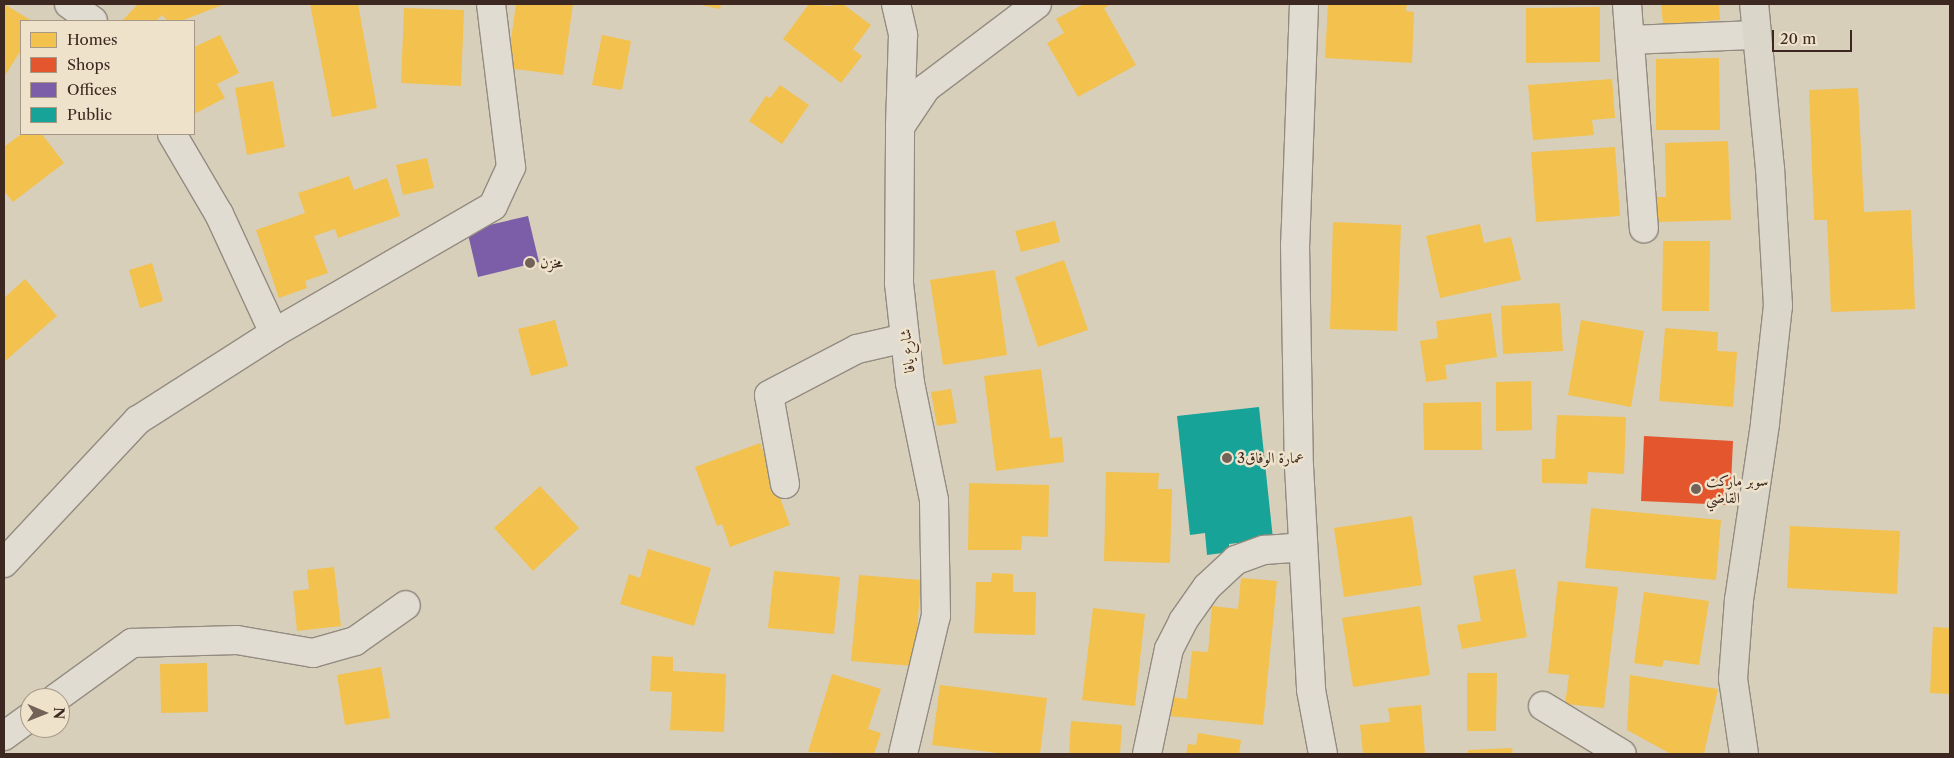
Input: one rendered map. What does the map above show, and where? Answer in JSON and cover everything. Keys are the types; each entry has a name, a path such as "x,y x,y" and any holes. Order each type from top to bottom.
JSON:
{"main road":[{"path":"1744,754 1733,679 1739,600 1765,423 1778,306 1770,169 1754,4"}],"street":[{"path":"69,4 92,20"},
{"path":"4,563 138,420 274,333 493,206 511,166 490,4"},
{"name":"شارع يافا","path":"896,4 903,35 900,127 899,283 910,383 934,500 936,616 903,754"},
{"path":"900,127 926,88 1037,4"},
{"path":"1304,4 1295,245 1303,547 1311,690 1323,754"},
{"path":"1627,4 1644,228"},
{"path":"1630,40 1756,35"},
{"path":"173,135 219,214 274,333"},
{"path":"785,484 769,395 857,349 905,338"},
{"path":"1147,754 1169,649 1183,621 1207,586 1236,560 1264,550 1303,547"},
{"path":"70,688 132,643 237,640 313,653 355,641 406,605"},
{"path":"1543,706 1622,754"},
{"path":"4,736 20,724"}],"building: Homes":[{"path":"4,4 30,20 20,20 20,52 4,77"},
{"path":"138,4 225,4 184,20 167,20 162,15 157,20 123,20"},
{"path":"310,4 358,4 377,108 332,117"},
{"path":"516,4 573,4 563,75 507,68"},
{"path":"696,4 721,4 720,9"},
{"path":"809,4 828,6 843,4 871,25 853,49 862,56 841,83 783,39"},
{"path":"1084,4 1112,4 1104,8 1136,65 1078,97 1047,43 1064,33 1056,19"},
{"path":"1328,4 1407,4 1406,11 1414,12 1412,63 1325,58"},
{"path":"1661,4 1719,4 1720,20 1663,24"},
{"path":"1600,7 1600,62 1526,63 1526,8"},
{"path":"404,8 464,10 461,86 401,83"},
{"path":"220,35 239,73 217,84 225,98 195,113 195,47"},
{"path":"602,35 631,41 622,90 592,85"},
{"path":"1719,58 1720,130 1656,130 1656,59"},
{"path":"1612,79 1615,118 1592,120 1594,135 1533,140 1528,85"},
{"path":"273,81 285,147 247,155 235,88"},
{"path":"780,85 809,105 782,144 749,121 766,96 770,98"},
{"path":"1858,88 1864,212 1911,210 1915,309 1831,312 1827,220 1814,220 1809,90"},
{"path":"20,135 43,135 64,163 13,202 4,191 4,147"},
{"path":"1728,141 1731,220 1657,222 1656,197 1666,197 1665,143"},
{"path":"1615,147 1620,216 1536,222 1531,152"},
{"path":"427,158 434,188 403,195 396,165"},
{"path":"349,176 354,190 387,178 400,216 338,238 335,229 314,236 328,273 305,281 307,288 279,298 256,230 305,213 298,193"},
{"path":"1055,221 1060,242 1021,252 1015,231"},
{"path":"1333,222 1401,225 1397,331 1330,329"},
{"path":"1480,224 1484,243 1511,237 1521,280 1440,298 1426,236"},
{"path":"1663,241 1710,241 1709,311 1662,311"},
{"path":"1064,260 1088,330 1038,347 1015,277"},
{"path":"152,263 163,301 140,308 129,270"},
{"path":"995,270 1007,355 943,365 930,280"},
{"path":"25,279 57,316 4,362 4,298"},
{"path":"1560,303 1563,351 1503,354 1501,306"},
{"path":"1491,313 1497,357 1445,365 1447,379 1426,382 1420,341 1438,338 1436,321"},
{"path":"555,320 568,366 531,376 518,329"},
{"path":"1581,320 1644,331 1631,407 1568,395"},
{"path":"1665,328 1718,332 1717,351 1737,352 1733,407 1659,401"},
{"path":"1041,369 1050,438 1062,437 1064,462 996,471 984,376"},
{"path":"1531,381 1532,430 1496,431 1496,382"},
{"path":"951,389 957,423 937,426 931,392"},
{"path":"1481,402 1482,450 1424,450 1423,403"},
{"path":"1557,415 1626,417 1624,474 1588,472 1587,484 1542,483 1542,459 1555,459"},
{"path":"760,443 790,525 730,547 722,524 717,526 695,467"},
{"path":"1106,472 1159,473 1158,489 1172,489 1170,563 1104,561"},
{"path":"969,483 1049,485 1048,537 1022,536 1021,550 968,550"},
{"path":"540,486 579,528 533,571 494,528"},
{"path":"1591,508 1721,520 1716,580 1585,568"},
{"path":"1412,516 1422,585 1344,597 1334,528"},
{"path":"1790,526 1900,531 1897,594 1787,588"},
{"path":"648,549 711,568 694,626 620,604 629,574 640,578"},
{"path":"334,567 341,626 297,631 293,591 309,589 307,570"},
{"path":"1515,569 1527,637 1462,649 1457,625 1481,621 1473,576"},
{"path":"774,571 840,577 834,634 768,628"},
{"path":"992,573 1013,574 1013,592 1036,592 1035,635 974,633 976,582 991,582"},
{"path":"859,575 921,580 914,666 851,661"},
{"path":"1241,578 1277,581 1263,725 1169,716 1171,697 1187,699 1192,651 1208,652 1212,606 1238,609"},
{"path":"1558,581 1618,587 1604,708 1565,704 1569,675 1548,673"},
{"path":"1644,592 1709,601 1699,665 1664,660 1662,667 1634,663"},
{"path":"1420,606 1430,675 1353,687 1342,618"},
{"path":"1093,608 1145,614 1135,706 1082,700"},
{"path":"1933,627 1950,628 1950,694 1930,693"},
{"path":"652,656 673,657 673,671 726,674 724,732 670,730 672,692 650,691"},
{"path":"207,663 208,712 161,713 160,664"},
{"path":"381,667 390,718 345,725 337,675"},
{"path":"1467,673 1497,673 1496,731 1467,731"},
{"path":"832,674 881,689 868,729 881,733 874,754 808,752"},
{"path":"1630,675 1718,689 1704,754 1671,754 1627,730"},
{"path":"940,685 1047,698 1040,754 1006,754 932,745"},
{"path":"1421,705 1425,754 1363,754 1360,725 1390,722 1388,708"},
{"path":"1071,721 1122,725 1120,754 1069,754"},
{"path":"1198,733 1241,740 1239,754 1186,754 1188,744 1196,745"},
{"path":"1512,748 1513,754 1468,754 1468,750"}],"building: Shops":[{"path":"1644,436 1733,441 1730,505 1641,501"}],"building: Offices":[{"path":"528,216 539,262 478,277 467,230"}],"building: Public":[{"path":"1259,407 1273,539 1229,544 1230,552 1207,555 1205,533 1190,535 1177,416"}],"place":[{"name":"مخزن","path":"530,263"},
{"name":"عمارة الوفاق3","path":"1227,458"},
{"name":"سوبر ماركت القاضي","path":"1696,489"}]}
